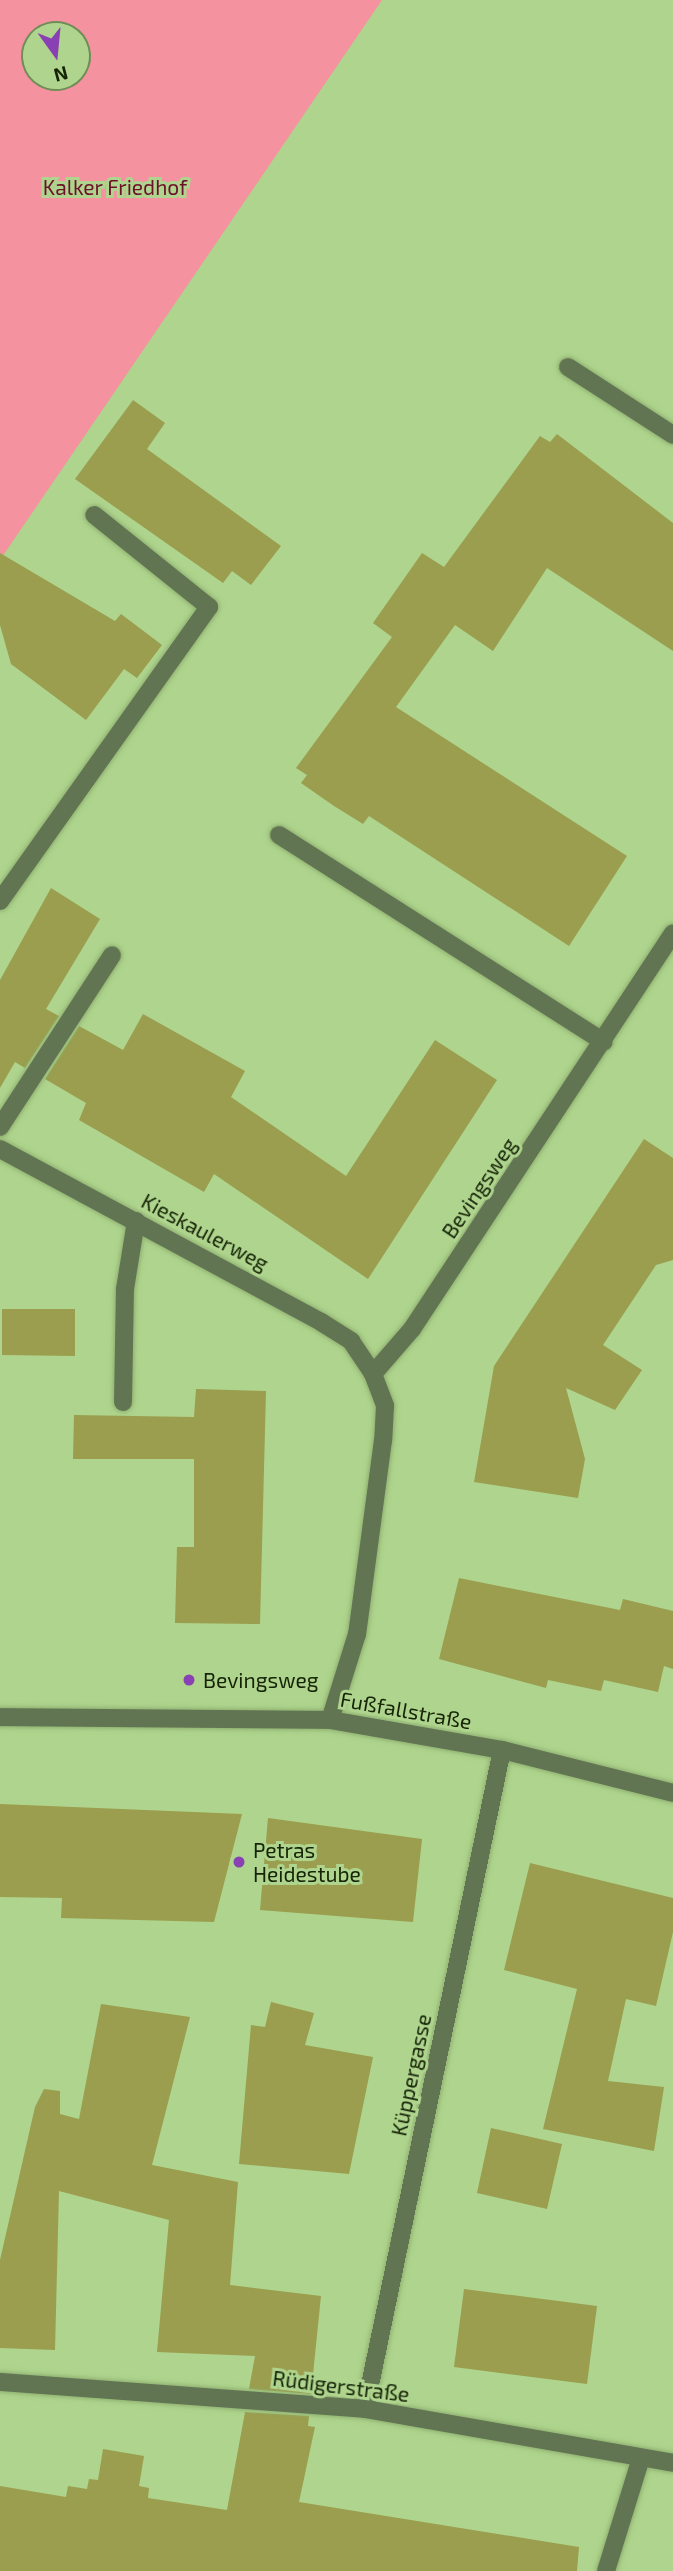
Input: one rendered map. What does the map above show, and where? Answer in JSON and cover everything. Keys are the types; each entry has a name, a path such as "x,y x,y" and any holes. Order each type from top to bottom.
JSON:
{"street":[{"path":"568,367 673,435"},
{"path":"0,901 209,607 94,515"},
{"path":"279,835 604,1042"},
{"name":"Bevingsweg","path":"373,1374 412,1329 604,1042 673,933"},
{"path":"0,1127 113,955"},
{"name":"Kieskaulerweg","path":"0,1149 351,1341 373,1374"},
{"path":"123,1402 125,1289 136,1221"},
{"path":"330,1720 357,1634 383,1440 385,1406 373,1374"},
{"name":"Fußfallstraße","path":"0,1717 330,1720 502,1750 673,1793"},
{"name":"Küppergasse","path":"365,2409 502,1750"},
{"name":"Rüdigerstraße","path":"0,2382 365,2409 673,2463"},
{"path":"606,2571 641,2458"}],"green space":[{"name":"Kalker Friedhof","path":"0,0 382,0 0,560"}],"building":[{"path":"133,400 165,423 147,449 281,546 251,585 232,571 223,583 75,479"},
{"path":"557,434 673,523 673,651 547,568 493,651 455,625 396,707 627,856 569,946 369,816 363,824 334,806 301,783 307,775 296,768 392,637 373,623 422,553 444,567 540,436 550,442"},
{"path":"0,553 115,621 121,614 162,645 137,678 124,669 86,720 11,664 0,625"},
{"path":"51,888 100,919 46,1009 59,1016 25,1068 15,1062 0,1088 0,980"},
{"path":"143,1014 245,1071 231,1097 346,1176 435,1040 497,1080 368,1279 214,1174 204,1192 79,1120 86,1103 45,1079 79,1026 123,1050"},
{"path":"644,1139 673,1158 673,1260 656,1265 603,1345 642,1370 615,1410 566,1388 585,1459 578,1498 474,1482 494,1366"},
{"path":"2,1309 75,1309 75,1356 2,1355"},
{"path":"196,1389 266,1391 260,1624 175,1623 177,1547 194,1547 194,1459 73,1459 74,1415 194,1417"},
{"path":"459,1578 620,1610 623,1599 673,1611 673,1669 664,1666 658,1692 604,1680 601,1691 548,1680 546,1688 439,1659"},
{"path":"0,1804 242,1814 214,1922 61,1918 62,1898 0,1897"},
{"path":"268,1818 422,1839 413,1922 260,1910"},
{"path":"530,1863 673,1898 673,1932 656,2006 626,1999 608,2081 664,2087 654,2151 543,2129 577,1989 504,1970"},
{"path":"271,2002 314,2013 305,2045 373,2057 349,2174 239,2164 251,2025 265,2027"},
{"path":"101,2004 190,2017 152,2165 238,2182 230,2285 321,2296 311,2394 249,2389 255,2356 157,2352 169,2220 59,2191 55,2350 0,2348 0,2260 35,2107 44,2089 60,2091 60,2114 79,2119"},
{"path":"491,2128 562,2144 547,2209 477,2193"},
{"path":"464,2289 597,2306 587,2384 454,2367"},
{"path":"245,2412 309,2416 308,2426 315,2427 299,2502 579,2547 577,2571 0,2571 0,2486 66,2497 68,2486 87,2489 89,2479 98,2480 103,2449 144,2456 139,2486 149,2488 148,2498 227,2510"}],"place":[{"name":"Bevingsweg","path":"189,1680"},
{"name":"Petras Heidestube","path":"239,1862"}]}
